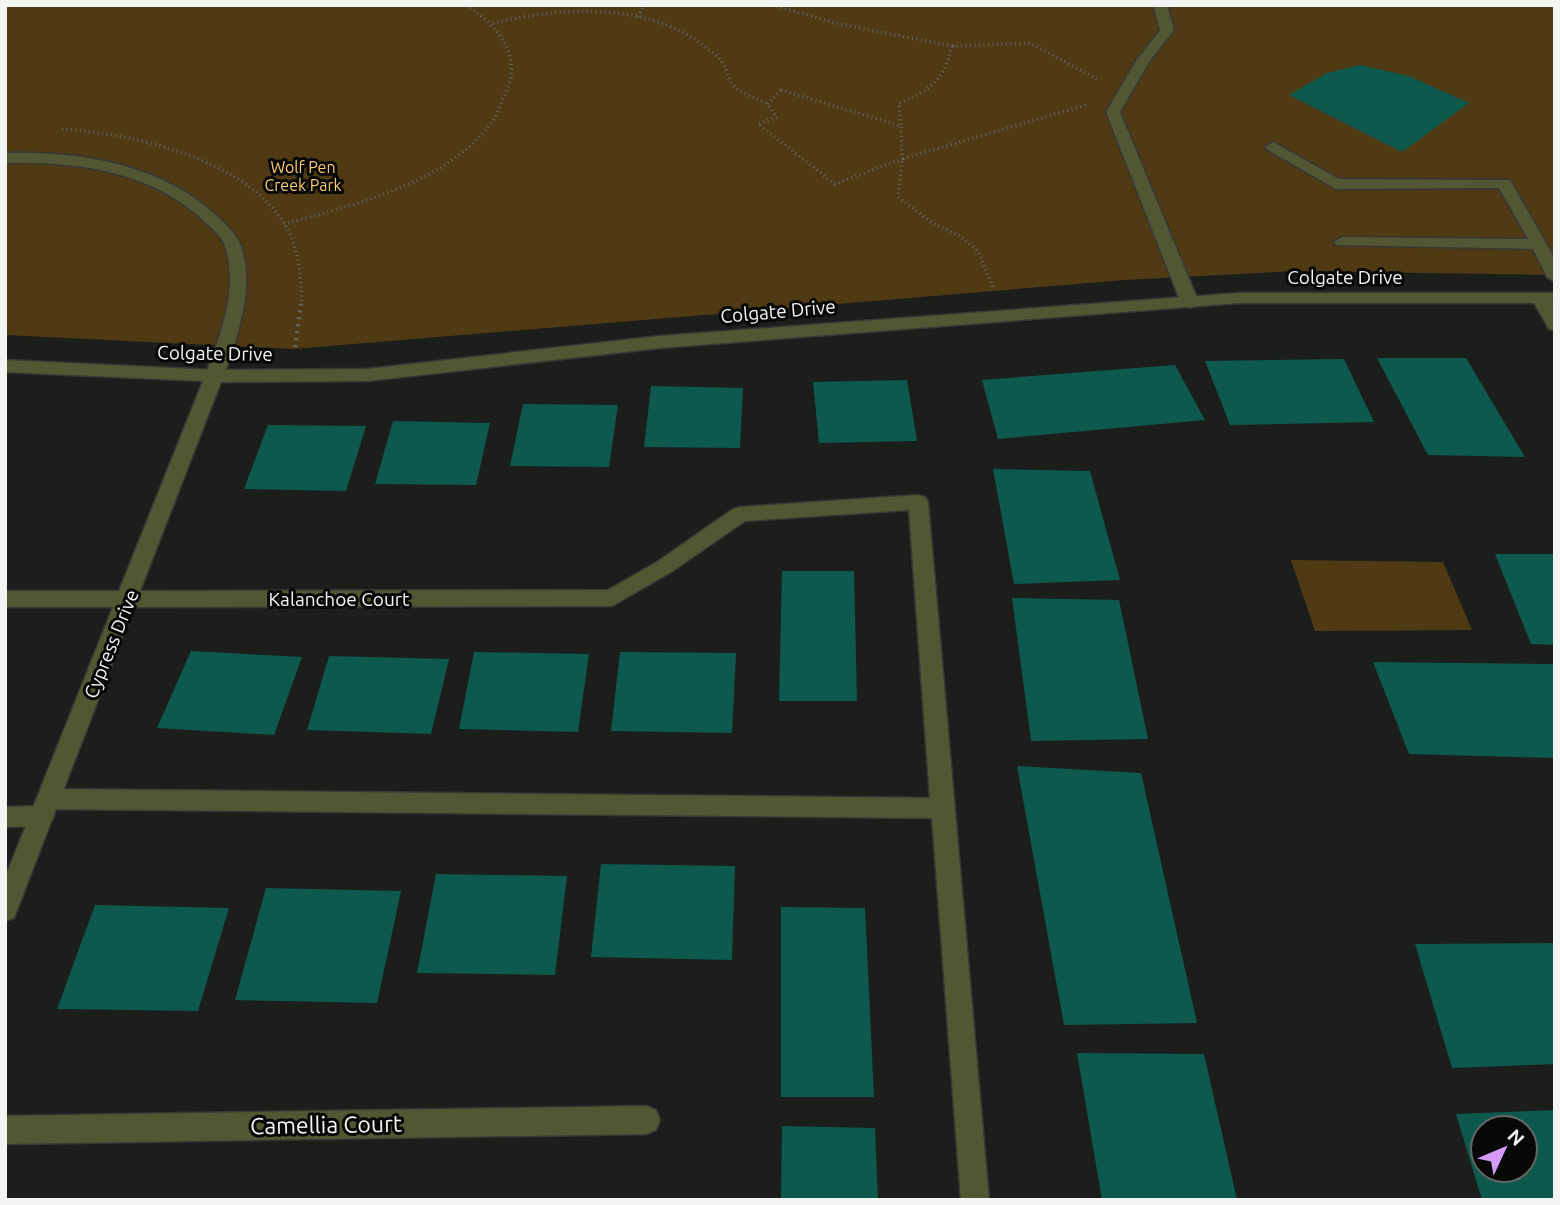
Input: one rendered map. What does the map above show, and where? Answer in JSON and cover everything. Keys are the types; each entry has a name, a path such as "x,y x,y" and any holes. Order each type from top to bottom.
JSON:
{"street":[{"path":"1160,5 1167,30 1143,61 1113,113 1190,303"},
{"path":"1273,147 1335,184 1504,183 1555,277"},
{"name":"Cypress Drive","path":"5,158 39,155 95,164 153,181 202,207 233,244 239,284 232,325 214,376 5,910"},
{"path":"1342,242 1539,244"},
{"name":"Colgate Drive","path":"5,366 214,376 367,375 660,342 1239,298 1547,298"},
{"path":"1547,298 1555,325"},
{"name":"Kalanchoe Court","path":"5,599 612,598 664,567 740,513 918,502 943,808"},
{"path":"5,817 46,808 943,808 975,1200"},
{"name":"Camellia Court","path":"5,1130 646,1120"}],"path":[{"path":"283,224 377,197 421,177 452,158 482,134 504,100 513,67 507,43 493,23 466,5"},
{"path":"638,17 644,5"},
{"path":"772,5 856,29 952,46 1030,43 1124,94"},
{"path":"493,23 522,15 560,11 638,17 675,27 702,44 723,63 733,86 767,104 777,117 758,124 835,184 902,159 1124,94"},
{"path":"952,46 947,71 933,89 899,103 902,159 898,197 932,223 960,236 978,251 993,287"},
{"path":"767,104 781,90 901,126"}],"green space":[{"name":"Wolf Pen Creek Park","path":"5,5 1555,5 1555,275 1293,271 1125,280 294,349 5,335"},
{"path":"1291,560 1443,562 1472,630 1315,631"}],"building":[{"path":"1360,65 1409,76 1469,103 1402,152 1289,95 1327,73"},
{"path":"1377,358 1466,358 1525,457 1428,455"},
{"path":"1344,359 1374,422 1230,425 1205,361"},
{"path":"1175,365 1205,420 998,439 982,380"},
{"path":"907,380 917,441 819,443 813,382"},
{"path":"651,386 743,388 740,448 644,447"},
{"path":"523,404 618,405 609,467 510,466"},
{"path":"393,421 490,423 476,485 375,484"},
{"path":"268,425 366,426 346,491 244,489"},
{"path":"993,469 1090,471 1120,580 1014,584"},
{"path":"1495,554 1555,554 1555,645 1531,644"},
{"path":"782,571 854,571 857,701 779,701"},
{"path":"1012,598 1119,600 1148,739 1031,741"},
{"path":"191,651 302,657 274,735 157,728"},
{"path":"474,652 589,654 578,732 459,729"},
{"path":"620,652 736,653 732,733 611,731"},
{"path":"329,656 449,659 431,734 307,730"},
{"path":"1373,662 1555,664 1555,758 1409,754"},
{"path":"1017,766 1141,773 1197,1023 1064,1025"},
{"path":"601,864 735,866 732,960 591,957"},
{"path":"436,874 567,876 555,975 417,973"},
{"path":"266,888 401,891 377,1003 235,1000"},
{"path":"95,905 229,908 198,1011 57,1009"},
{"path":"781,907 865,908 874,1097 781,1097"},
{"path":"1555,943 1555,1064 1452,1068 1415,944"},
{"path":"1077,1053 1204,1054 1237,1200 1102,1200"},
{"path":"1555,1110 1555,1200 1482,1200 1477,1184 1539,1184 1539,1114 1469,1114 1469,1157 1456,1114"},
{"path":"782,1126 875,1128 878,1200 781,1200"}]}
